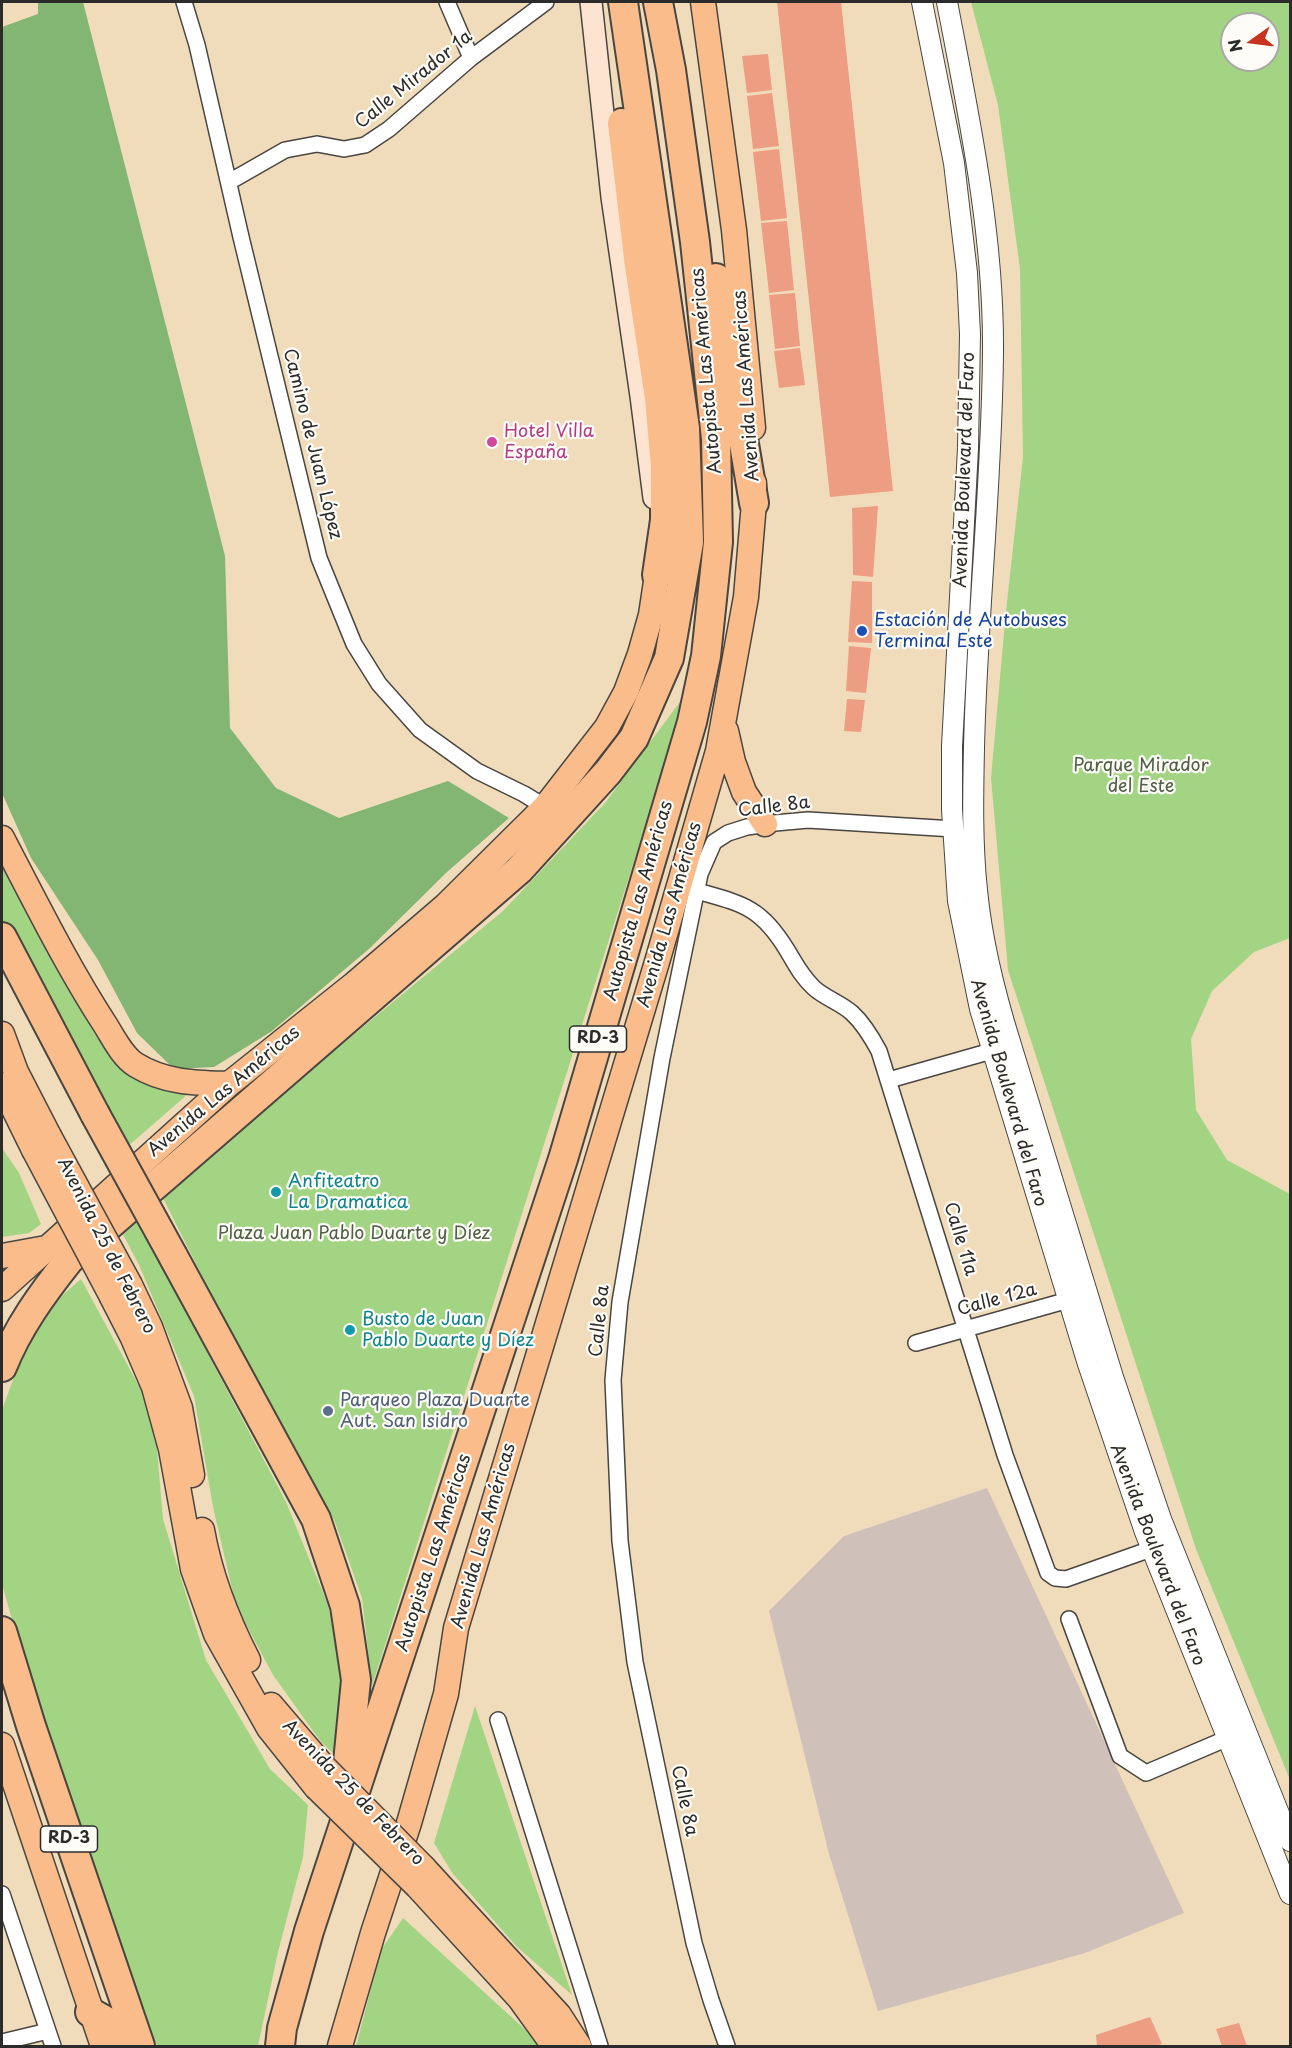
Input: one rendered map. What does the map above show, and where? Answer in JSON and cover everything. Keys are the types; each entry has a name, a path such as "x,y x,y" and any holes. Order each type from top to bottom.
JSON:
{"highway":[{"path":"611,2 626,166 659,398 665,466 665,520 657,575"},
{"name":"Autopista Las Américas","path":"2,1367 11,1345 35,1304 69,1260 519,870 608,772 634,738 669,658 688,542 685,428 623,2"},
{"name":"Autopista Las Américas","path":"280,2046 282,2028 309,1931 563,1159 692,722 706,656 718,542 716,439 695,242 658,2"},
{"path":"674,94 686,122 728,339 754,503"},
{"path":"2,937 95,1114 316,1520 345,1606 356,1680 341,1836"},
{"name":"RD-3","path":"2,1631 34,1737 140,2046"},
{"path":"90,2012 111,2024 120,2046"}],"main road":[{"name":"Avenida Las Américas","path":"2,1289 230,1084 353,986 445,906 545,807 607,727 626,692 651,615 657,575 656,519 650,459 612,196 591,2"},
{"name":"Avenida Las Américas","path":"340,2046 446,1694 456,1629 703,839 747,597 754,503 753,428 734,230 703,2"},
{"path":"714,2 715,81"},
{"path":"724,718 732,762 744,792 765,824"},
{"path":"2,837 83,991 121,1049 135,1065 159,1076 185,1082 230,1084"},
{"path":"2,1034 42,1143"},
{"path":"2,1085 42,1143"},
{"path":"2,1125 42,1143"},
{"name":"Avenida 25 de Febrero","path":"42,1143 121,1291 150,1327 180,1408 207,1554 232,1629 272,1708 320,1777 559,2015 579,2046"},
{"path":"2,1256 46,1248"},
{"path":"2,1745 103,2046"},
{"name":"Avenida 25 de Febrero","path":"420,1876 520,1999 554,2046"}],"street":[{"name":"Camino de Juan López","path":"184,2 197,45 319,558 354,644 380,684 420,730 477,771 545,807"},
{"path":"447,2 471,58"},
{"name":"Calle Mirador 1a","path":"229,182 285,150 317,144 344,148 365,145 389,129 471,58 546,2"},
{"name":"Avenida Boulevard del Faro","path":"922,2 954,163 967,273 970,334 968,448 952,746 958,901 980,1008 1002,1048"},
{"name":"Avenida Boulevard del Faro","path":"947,2 982,197 992,298 992,413 975,696 973,845 982,931 1002,1048 1079,1297 1161,1518 1290,1841"},
{"name":"Calle 8a","path":"727,2046 694,1943 635,1662 620,1542 613,1380 622,1291 662,1058 697,891 703,839 765,824 808,820 954,829"},
{"name":"Calle 11a","path":"697,891 738,902 772,926 799,972 814,989 852,1013 871,1036 879,1051 890,1080 1005,1455 1048,1573 1055,1578 1066,1579 1151,1549"},
{"path":"890,1080 1002,1048"},
{"name":"Avenida Boulevard del Faro","path":"1079,1297 1088,1364 1151,1549 1290,1894"},
{"name":"Calle 12a","path":"916,1343 1079,1297"},
{"path":"1069,1619 1119,1756 1146,1773 1227,1738"},
{"path":"498,1720 600,2046"},
{"path":"2,1894 53,2046"},
{"path":"2,2042 48,2031"}],"shaded area":[{"path":"987,1488 1184,1913 1085,1953 878,2011 829,1854 769,1611 844,1536"}],"green space":[{"path":"38,2 83,2 225,556 230,728 276,788 339,818 448,781 509,818 447,872 370,948 272,1031 214,1067 174,1069 137,1033 98,960 31,858 2,793 2,27 38,14"},
{"name":"Parque Mirador del Este","path":"971,2 1290,2 1290,938 1254,952 1212,991 1191,1039 1196,1110 1227,1160 1290,1194 1290,1780 1196,1549 1008,970 991,778 1023,457 1020,269 998,105"},
{"name":"Plaza Juan Pablo Duarte y Díez","path":"688,691 372,1686 362,1598 335,1522 228,1328 161,1194 503,911 605,803"},
{"path":"2,850 107,1040 189,1093 126,1148 61,1038 2,921"},
{"path":"2,1148 19,1173 41,1224 29,1233 2,1237"},
{"path":"133,1212 286,1502 328,1605 344,1673 339,1745 334,1754 321,1742 273,1675 236,1606 213,1507 194,1396 139,1265 118,1225"},
{"path":"81,1279 154,1414 163,1519 206,1660 270,1769 308,1805 303,1857 278,1952 258,2046 157,2046 122,1956 48,1747 2,1584 2,1410 35,1319"},
{"path":"475,1706 572,1995 517,1947 453,1874 434,1843"},
{"path":"403,1918 543,2046 356,2046 381,1950"}],"building":[{"path":"777,2 841,2 893,491 830,497"},
{"path":"768,54 772,90 747,93 742,56"},
{"path":"772,93 779,146 753,149 747,96"},
{"path":"779,149 787,218 761,221 753,152"},
{"path":"787,221 794,290 769,293 761,223"},
{"path":"795,293 800,346 775,349 769,295"},
{"path":"800,348 805,385 779,388 774,351"},
{"path":"878,506 873,577 853,575 852,508"},
{"path":"852,581 872,582 872,643 848,642"},
{"path":"849,646 871,648 866,693 846,691"},
{"path":"847,699 865,700 861,732 844,731"},
{"path":"1150,2017 1162,2044 1097,2046 1096,2035"},
{"path":"1239,2023 1247,2046 1222,2046 1216,2029"}],"place":[{"name":"Hotel Villa España","path":"492,442"},
{"name":"Estación de Autobuses Terminal Este","path":"862,631"},
{"name":"Anfiteatro La Dramatica","path":"276,1192"},
{"name":"Busto de Juan Pablo Duarte y Díez","path":"350,1330"},
{"name":"Parqueo Plaza Duarte Aut. San Isidro","path":"328,1411"}]}
